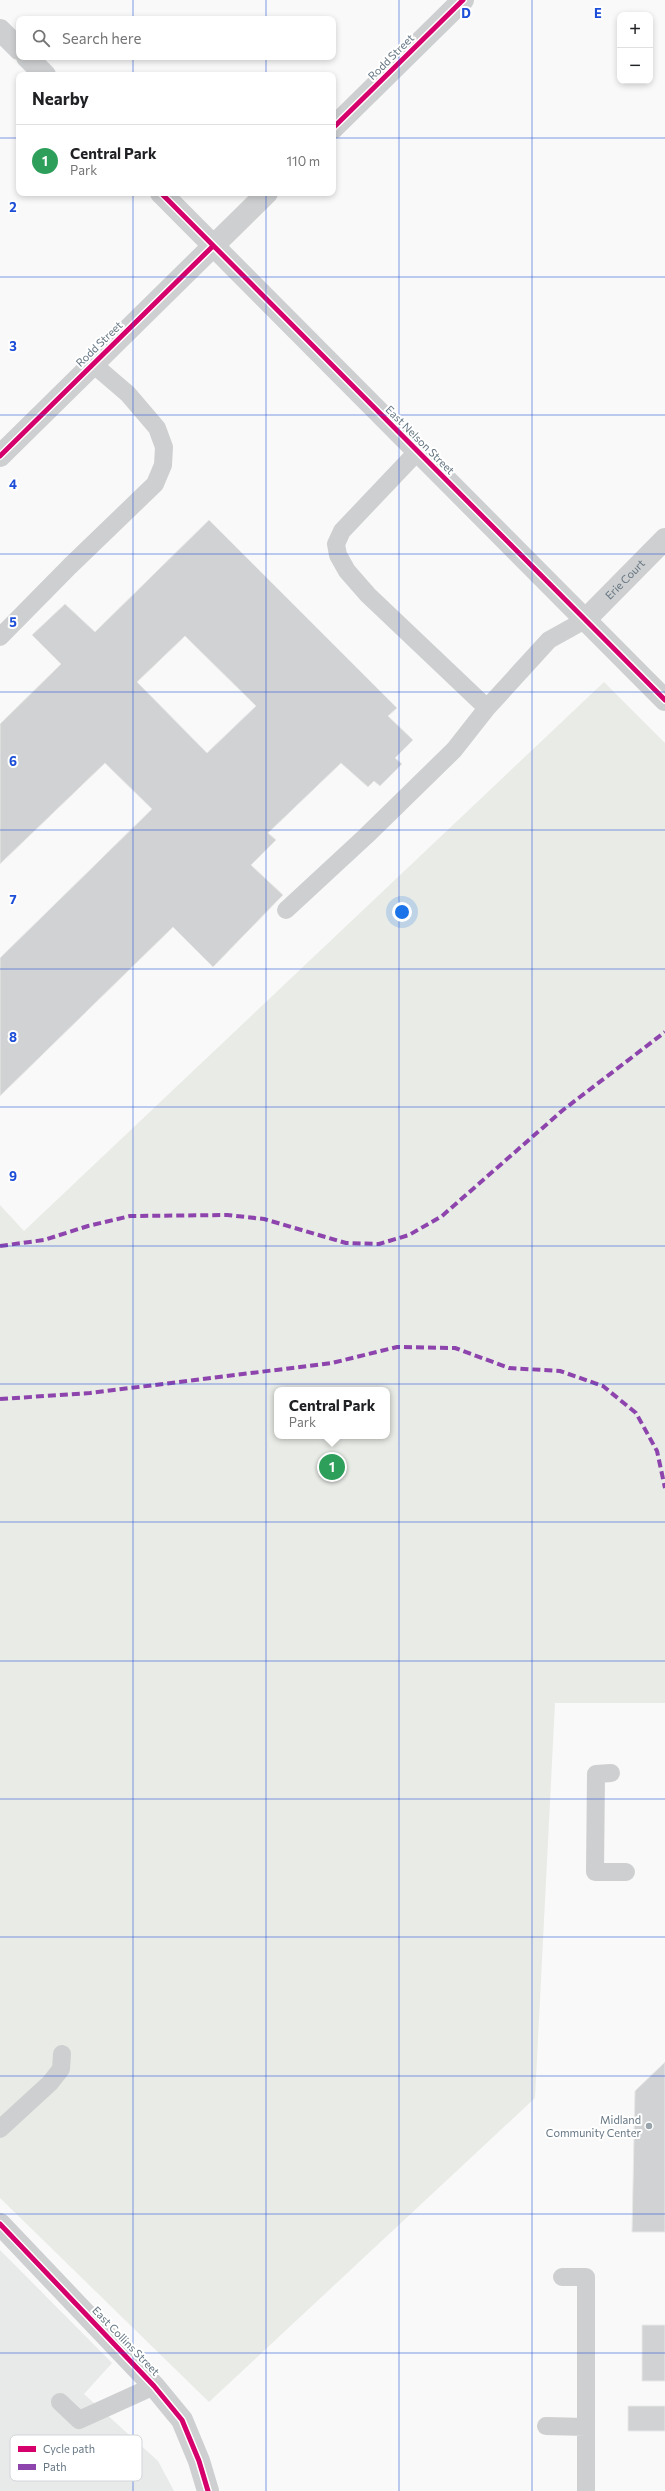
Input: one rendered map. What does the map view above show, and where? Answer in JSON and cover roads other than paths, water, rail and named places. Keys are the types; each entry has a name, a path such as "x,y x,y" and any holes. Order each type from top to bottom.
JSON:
{"street":[{"name":"Rodd Street","path":"336,125 463,0"},
{"path":"0,30 16,46"},
{"path":"30,60 42,72"},
{"name":"East Nelson Street","path":"164,196 665,700"},
{"name":"Rodd Street","path":"0,456 264,196"},
{"name":"Erie Court","path":"585,620 665,539"},
{"name":"East Collins Street","path":"0,2224 154,2386 182,2420 200,2461 208,2491"}],"lane":[{"path":"0,637 70,566 155,484 163,465 164,447 157,428 141,406 93,364"},
{"path":"417,452 342,531 336,544 338,555 347,571 368,595 487,708"},
{"path":"286,910 366,836 454,750 487,708 549,640 585,620"},
{"path":"612,1773 596,1774 595,1872 626,1872"},
{"path":"0,2129 50,2083 61,2068 62,2054"},
{"path":"562,2277 586,2277 586,2491"},
{"path":"60,2402 79,2420 154,2386"},
{"path":"546,2426 586,2427"}],"place":[{"name":"Central Park","path":"332,1467"},
{"name":"Midland Community Center","path":"649,2126"}]}
